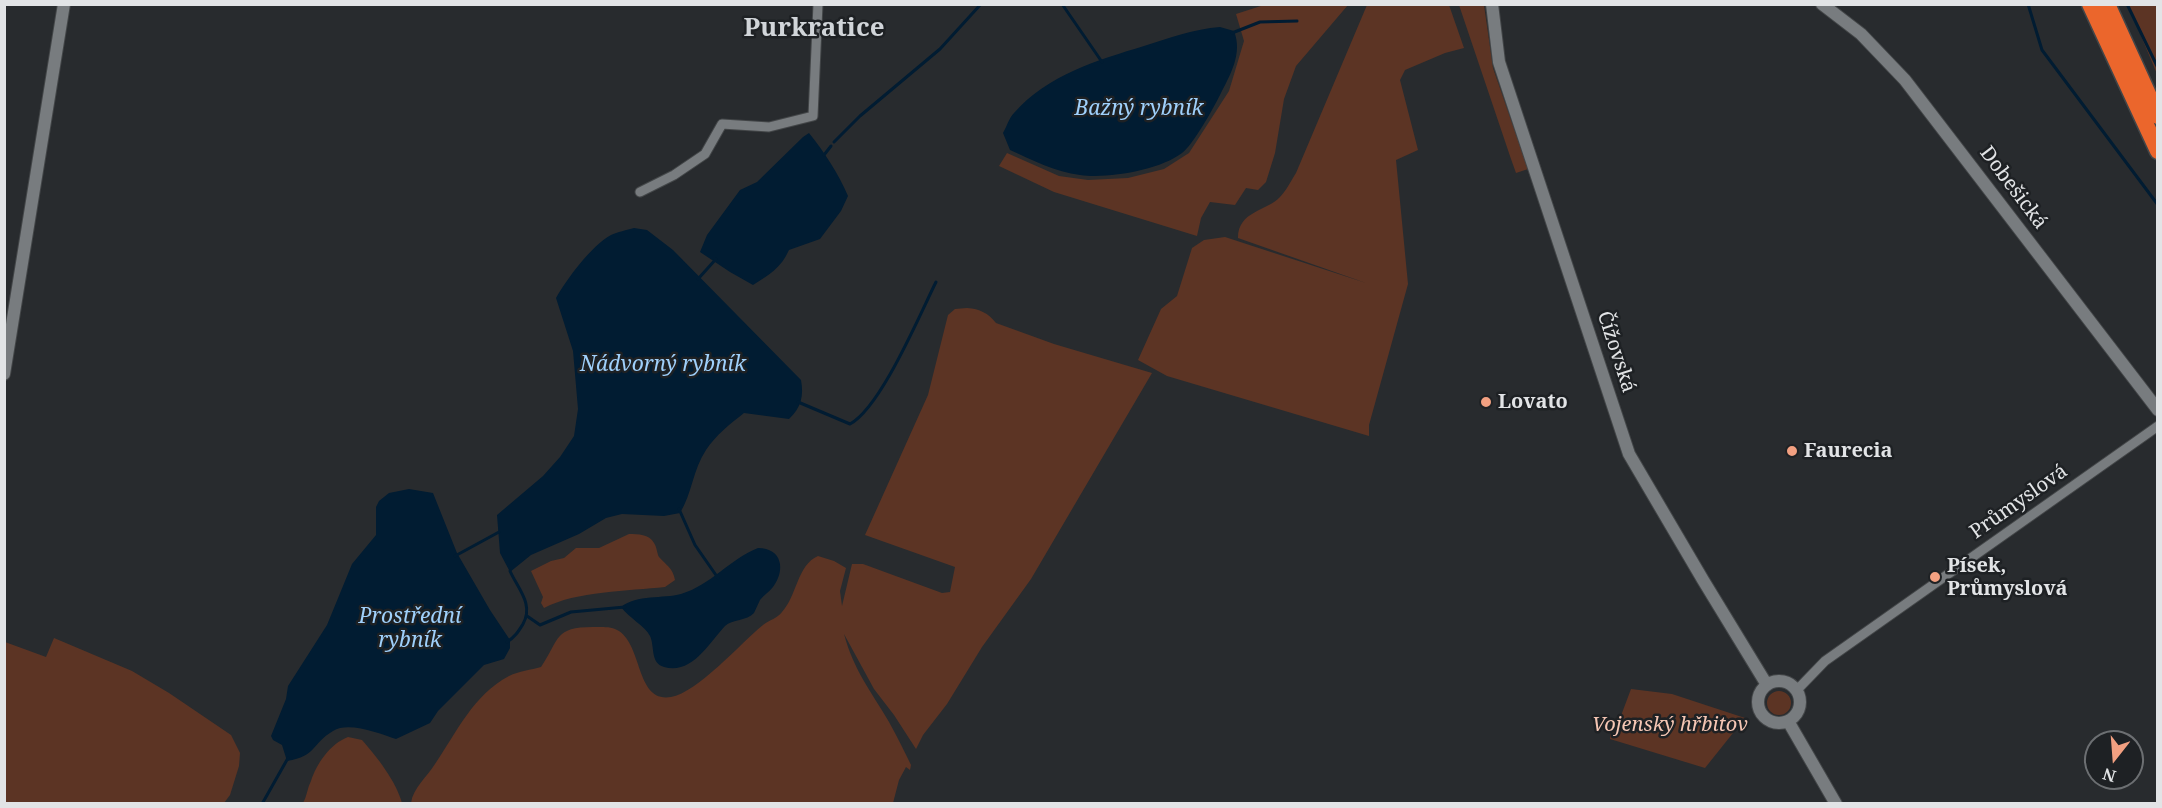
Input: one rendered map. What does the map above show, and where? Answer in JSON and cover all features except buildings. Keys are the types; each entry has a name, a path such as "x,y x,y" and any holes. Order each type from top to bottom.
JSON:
{"highway":[{"path":"2090,4 2157,151"},
{"path":"2107,4 2157,116"}],"street":[{"path":"4,374 64,4"},
{"path":"640,192 674,175 705,154 722,124 770,127 813,116 812,97 818,4"},
{"name":"Čížovská","path":"1492,4 1499,62 1629,454 1767,685"},
{"name":"Dobešická","path":"1822,4 1861,34 1905,80 2157,410"},
{"name":"Průmyslová","path":"1796,691 1825,661 2157,426"},
{"path":"1780,681 1790,684 1796,691 1799,708 1795,716 1788,721 1772,722 1760,712 1758,699 1761,691 1767,685 1780,681"},
{"path":"1788,721 1836,804"}],"green space":[{"path":"1267,4 1348,5 1296,66 1284,99 1275,153 1266,182 1258,190 1246,188 1235,205 1210,202 1201,218 1197,236 1054,192 999,166 1007,153 1059,176 1088,180 1128,178 1164,169 1189,153 1229,91 1244,41 1236,14"},
{"path":"1367,5 1449,5 1464,48 1445,53 1405,70 1400,80 1418,150 1396,160 1408,284 1369,425 1369,436 1167,376 1138,360 1161,309 1177,296 1192,248 1204,240 1225,237 1366,283 1238,238 1243,222 1280,197 1296,173"},
{"path":"1459,5 1484,5 1493,68 1528,169 1516,173"},
{"path":"2128,5 2157,5 2157,74"},
{"path":"967,308 983,312 996,323 1054,344 1152,373 1031,579 982,647 916,749 874,689 844,634 858,670 911,765 910,770 906,767 899,780 893,803 411,803 417,787 485,693 509,676 541,667 560,636 571,629 603,627 619,631 627,639 645,683 651,691 660,697 671,697 682,693 706,677 763,625 780,614 791,598 801,573 811,560 818,556 846,568 840,591 842,606 852,564 863,564 942,593 950,592 955,567 865,535 928,395 948,315 955,309"},
{"path":"629,534 643,535 652,540 659,557 671,570 675,580 665,587 587,595 557,602 544,608 541,603 543,597 531,571 551,561 564,558 576,548 599,548"},
{"path":"54,638 132,671 231,735 240,753 239,766 230,795 224,803 5,803 5,642 46,657"},
{"name":"Vojenský hřbitov","path":"1631,689 1672,694 1745,718 1705,768 1610,739"},
{"path":"1779,691 1788,694 1791,703 1788,712 1779,715 1770,712 1767,703 1770,694"},
{"path":"348,737 362,740 374,754 391,778 402,803 303,803 321,761 335,744"}],"water":[{"name":"Bažný rybník","path":"1220,27 1234,31 1237,48 1234,64 1228,80 1197,135 1187,149 1172,159 1133,172 1092,176 1053,168 1010,150 1003,133 1011,117 1042,88 1091,63 1182,34"},
{"path":"809,133 831,163 848,196 841,211 820,239 789,250 778,266 753,285 700,252 707,235 740,190 757,182"},
{"name":"Nádvorný rybník","path":"634,228 647,230 673,250 801,380 801,401 789,419 744,413 724,430 702,457 680,513 664,516 622,514 606,518 579,534 531,555 510,572 500,553 497,515 543,476 574,436 578,409 573,351 556,298 573,273 603,240"},
{"name":"Prostřední rybník","path":"409,489 433,493 457,553 510,640 510,648 504,659 484,665 438,711 430,723 396,739 364,729 340,728 326,736 309,753 287,761 282,745 273,740 271,736 286,699 288,686 327,625 352,564 376,535 376,507 379,501 389,493"},
{"path":"758,548 766,549 777,556 780,574 771,589 760,600 754,613 725,626 706,649 691,662 674,668 660,665 655,658 648,632 621,607 635,600 681,594 692,590"}],"waterway":[{"path":"834,142 860,116 940,49 981,4"},
{"path":"1062,4 1102,62"},
{"path":"2028,4 2042,50 2158,205"},
{"path":"2127,4 2158,68"},
{"path":"1232,33 1260,22 1297,21"},
{"path":"824,155 831,146"},
{"path":"698,279 716,259"},
{"path":"798,402 850,424 862,414 886,381 936,282"},
{"path":"679,509 695,545 718,578"},
{"path":"455,556 499,532"},
{"path":"507,642 523,624 527,610 524,597 510,571"},
{"path":"527,616 540,625 571,612 625,607"},
{"path":"262,804 288,758"}],"place":[{"name":"Lovato","path":"1486,402"},
{"name":"Faurecia","path":"1792,451"},
{"name":"Písek, Průmyslová","path":"1935,577"}],"district":[{"name":"Purkratice","path":"814,29"}]}
